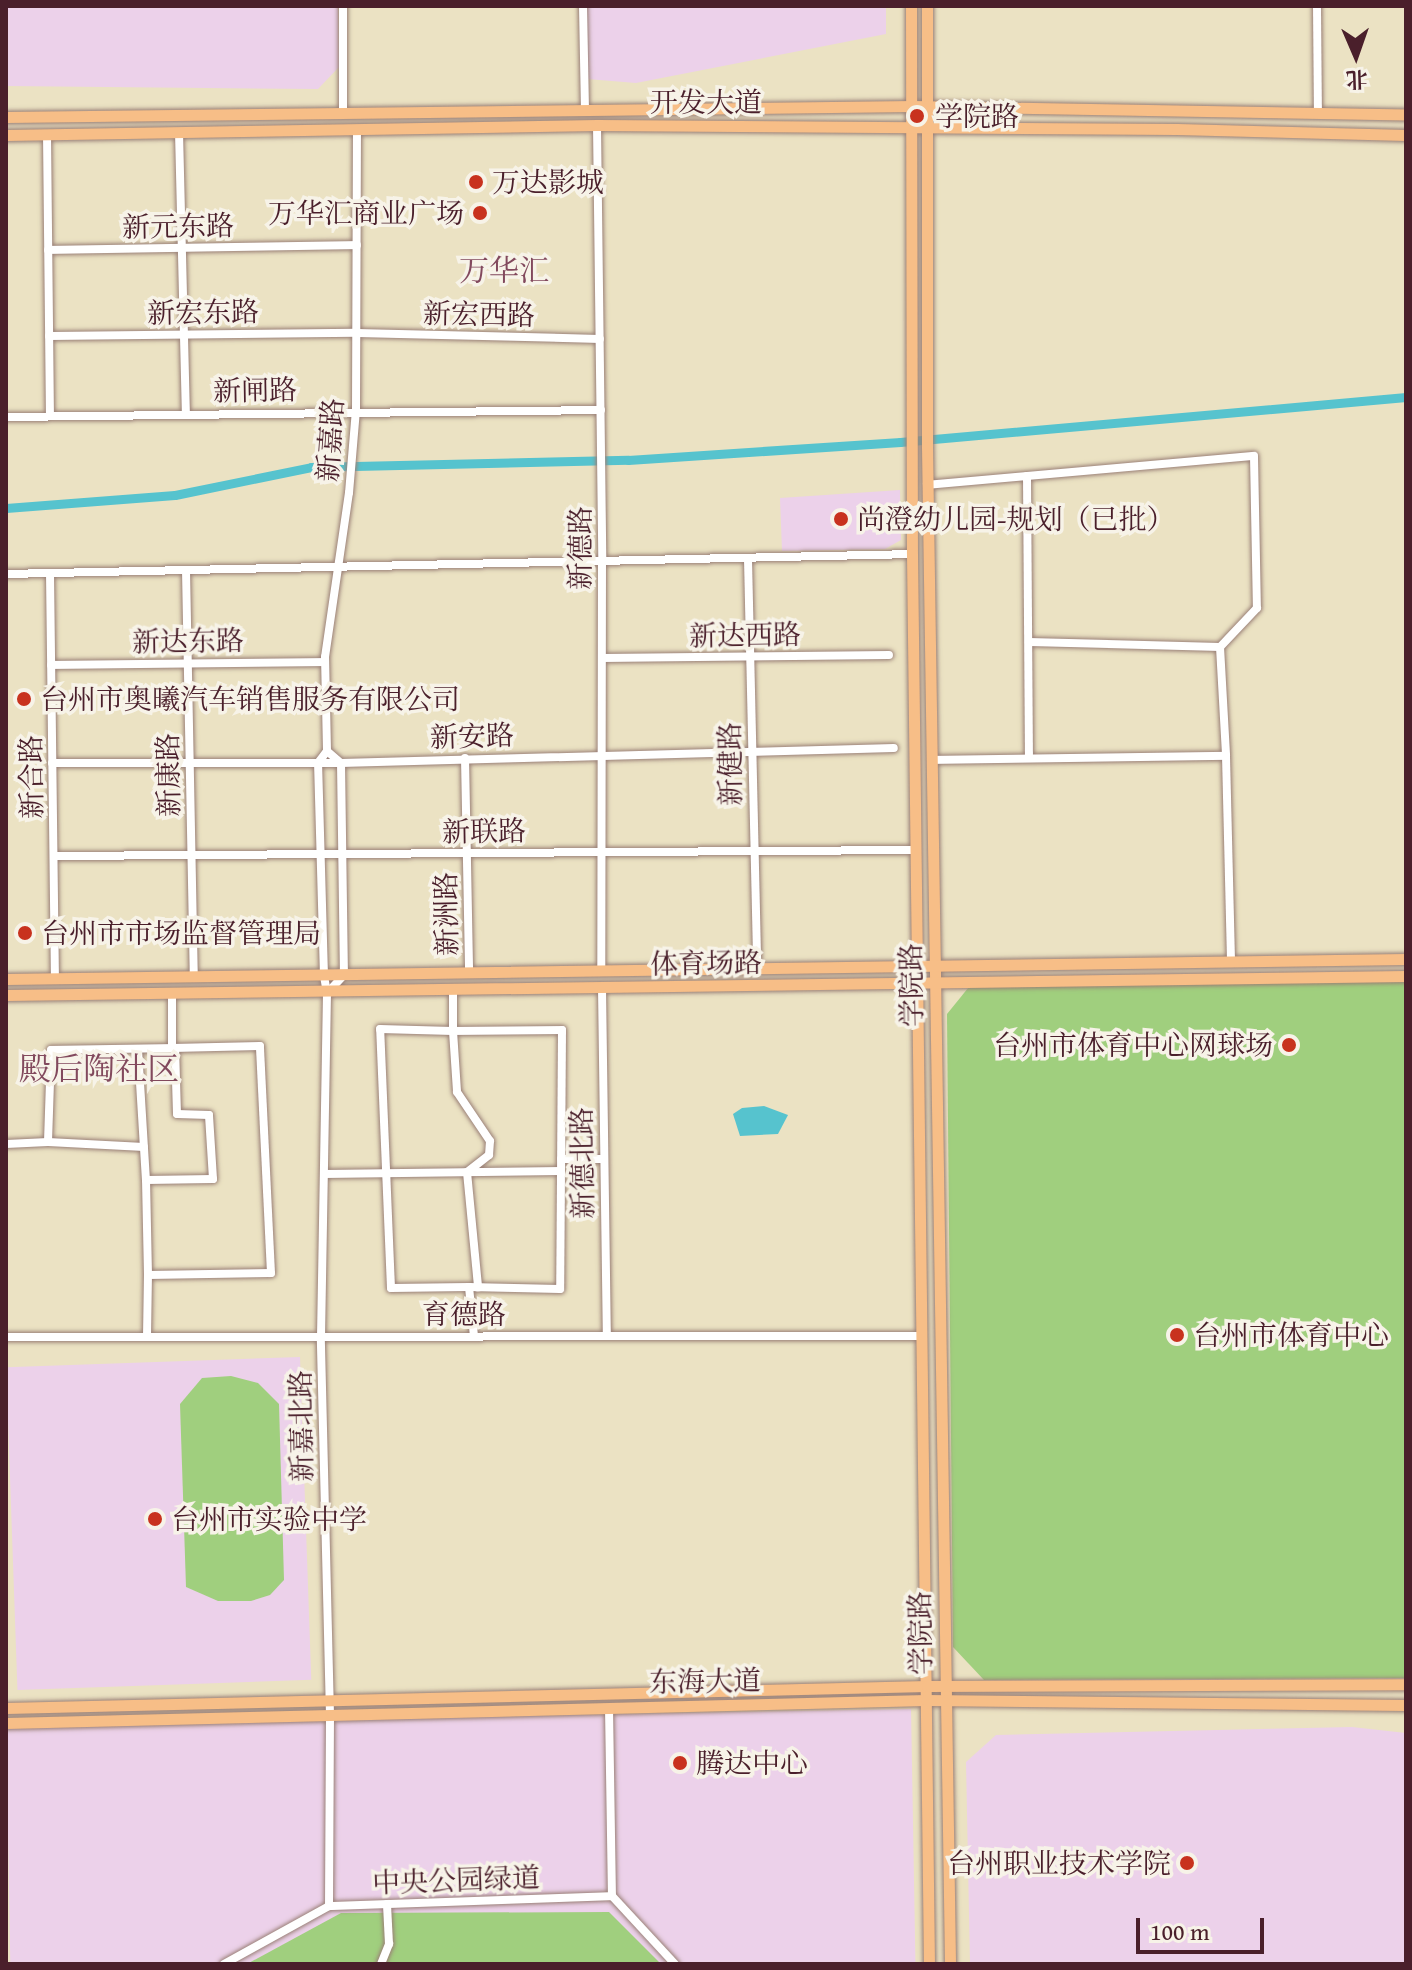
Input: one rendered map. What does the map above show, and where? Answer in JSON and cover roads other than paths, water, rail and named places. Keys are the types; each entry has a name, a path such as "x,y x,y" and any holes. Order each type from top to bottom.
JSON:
{"main road":[{"name":"学院路","path":"911,6 914,128 912,554 929,1964"},
{"name":"学院路","path":"927,6 927,485 950,1964"},
{"name":"开发大道","path":"6,117 913,106 1406,115"},
{"name":"开发大道","path":"6,135 597,125 1406,135"},
{"path":"6,979 1406,959"},
{"name":"体育场路","path":"6,995 1406,976"},
{"name":"东海大道","path":"6,1708 945,1685 1406,1684"},
{"name":"东海大道","path":"6,1723 926,1700 1406,1705"}],"street":[{"path":"343,6 343,113"},
{"path":"583,6 585,108"},
{"path":"1317,6 1318,114"},
{"name":"新德路","path":"597,125 602,482 601,972"},
{"name":"新嘉路","path":"327,751 325,662 349,493 356,410 357,130"},
{"path":"179,132 186,414"},
{"path":"47,134 50,416"},
{"name":"新元东路","path":"48,250 357,245"},
{"name":"新宏西路","path":"357,333 600,339"},
{"name":"新宏东路","path":"49,336 357,333"},
{"name":"新闸路","path":"6,417 356,410 601,410"},
{"path":"927,485 1254,456 1257,608 1220,647 1231,961"},
{"path":"1027,476 1029,758"},
{"path":"6,574 912,554"},
{"name":"新健路","path":"748,559 757,969"},
{"name":"新康路","path":"186,570 194,978"},
{"name":"新合路","path":"50,573 55,979"},
{"path":"1029,642 1220,647"},
{"name":"新达西路","path":"602,658 889,655"},
{"name":"新达东路","path":"51,665 325,662"},
{"name":"新安路","path":"52,763 341,763 894,748"},
{"path":"327,751 341,763 344,975 327,993 318,763 327,751"},
{"path":"931,760 1226,756"},
{"name":"新洲路","path":"465,758 469,973"},
{"name":"新联路","path":"54,856 916,850"},
{"name":"新德北路","path":"602,988 607,1336"},
{"path":"453,991 457,1092 490,1141 489,1155 467,1172"},
{"name":"新嘉北路","path":"327,993 321,1337 330,1700 329,1906"},
{"path":"146,1180 213,1179 209,1115 177,1114 172,994"},
{"path":"380,1029 453,1031 562,1030 560,1289 391,1288 380,1029"},
{"path":"48,1142 51,1050 260,1046 271,1273 148,1275"},
{"path":"138,1050 146,1180 147,1337"},
{"path":"6,1144 48,1142 144,1147"},
{"path":"561,1159 604,1159"},
{"path":"324,1174 561,1171"},
{"path":"467,1172 474,1336"},
{"name":"育德路","path":"6,1337 922,1336"},
{"path":"609,1708 612,1896 675,1964"},
{"name":"中央公园绿道","path":"224,1964 329,1906 612,1896"},
{"path":"381,1964 389,1944 387,1904"}],"water":[{"path":"764,1106 788,1115 778,1134 740,1136 733,1114 742,1108"}],"waterway":[{"path":"6,508 175,495 311,467 628,460 900,442 1406,397"}],"place":[{"name":"学院路","path":"917,116"},
{"name":"万达影城","path":"476,182"},
{"name":"万华汇商业广场","path":"480,213"},
{"name":"尚澄幼儿园-规划（已批）","path":"841,519"},
{"name":"台州市奥曦汽车销售服务有限公司","path":"24,699"},
{"name":"台州市市场监督管理局","path":"25,933"},
{"name":"台州市体育中心网球场","path":"1289,1045"},
{"name":"台州市体育中心","path":"1177,1335"},
{"name":"台州市实验中学","path":"155,1519"},
{"name":"腾达中心","path":"680,1763"},
{"name":"台州职业技术学院","path":"1187,1863"}],"district":[{"name":"万华汇","path":"504,270"},
{"name":"殿后陶社区","path":"99,1069"}]}
